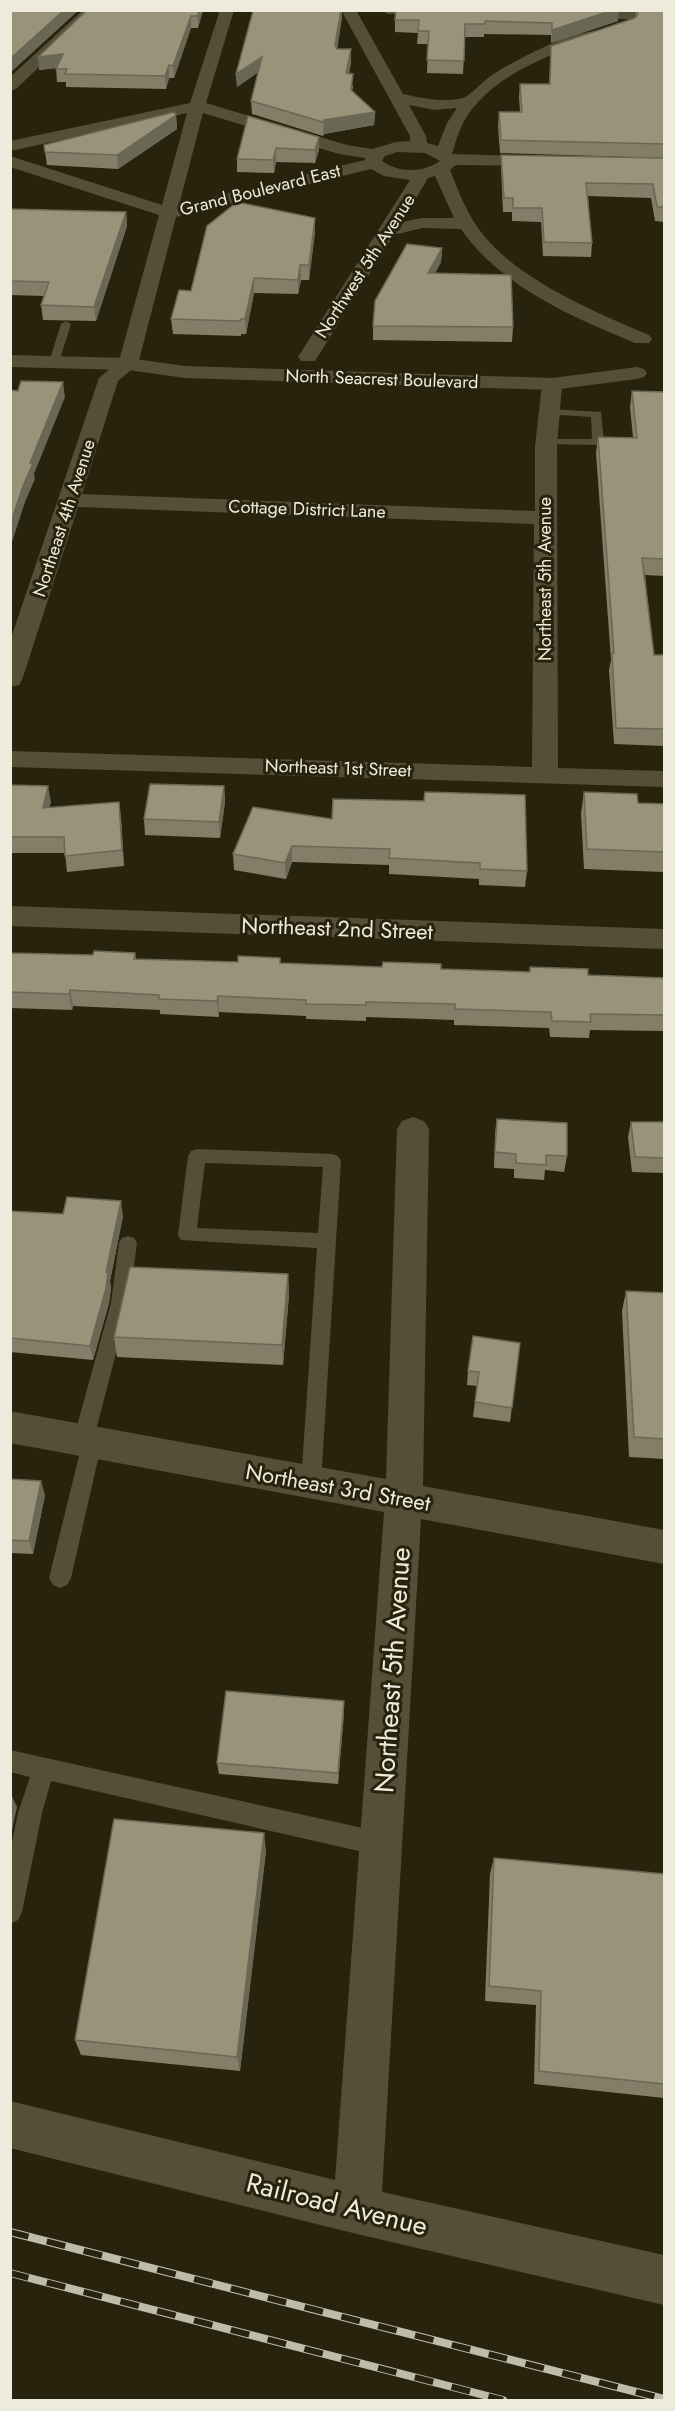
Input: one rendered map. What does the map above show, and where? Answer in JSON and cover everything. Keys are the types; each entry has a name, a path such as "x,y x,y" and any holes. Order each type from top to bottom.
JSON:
{"street":[{"path":"10,86 92,10"},
{"path":"128,364 197,106 227,10"},
{"path":"348,10 418,136 419,147 445,161 557,162"},
{"path":"388,10 457,12"},
{"path":"561,14 664,16"},
{"path":"642,339 545,292 485,246 466,224 454,203 445,161 455,122 471,102 511,70 546,52 587,37 664,16"},
{"path":"397,98 434,105 471,102"},
{"path":"10,146 197,106 375,159 389,171 420,174 445,161"},
{"name":"Grand Boulevard East","path":"10,161 170,213 375,159 396,147 419,147"},
{"name":"Northwest 5th Avenue","path":"308,357 418,182 420,174"},
{"path":"387,231 422,223 466,224"},
{"name":"North Seacrest Boulevard","path":"128,364 194,355 332,357"},
{"name":"North Seacrest Boulevard","path":"10,361 128,364 185,372 552,384 646,373 566,364"},
{"name":"Northeast 4th Avenue","path":"10,680 109,378 128,364"},
{"name":"Northeast 5th Avenue","path":"544,774 546,442 552,384"},
{"name":"Cottage District Lane","path":"70,500 545,518"},
{"name":"Northeast 1st Street","path":"10,759 664,778"},
{"name":"Northeast 2nd Street","path":"10,916 664,939"},
{"name":"Northeast 5th Avenue","path":"357,2210 404,1499 413,1129"},
{"name":"Northeast 3rd Street","path":"10,1426 664,1547"},
{"name":"Railroad Avenue","path":"10,2124 357,2210 664,2280"}],"lane":[{"path":"54,362 66,324"},
{"path":"546,442 598,442 597,414 550,412"},
{"path":"311,1482 327,1241 332,1161 197,1156 187,1235 327,1241"},
{"path":"60,1578 88,1441 120,1303 128,1244"},
{"path":"10,1761 381,1844"},
{"path":"10,1912 30,1814 45,1769"}],"building":[{"path":"10,10 64,10 10,59"},
{"path":"87,10 199,10 198,16 191,16 173,66 169,65 165,76 65,74 67,69 56,69 63,54 38,57"},
{"path":"341,10 335,45 337,49 351,49 346,73 353,74 351,90 375,112 323,122 251,101 262,57 236,74 253,11"},
{"path":"396,10 613,10 552,30 552,23 485,21 485,24 465,24 464,61 427,60 429,31 418,31 419,20 395,20"},
{"path":"637,10 664,10 664,144 501,140 499,112 522,112 520,84 550,84 551,46 635,18 638,14"},
{"path":"174,112 176,115 117,155 45,152 44,145"},
{"path":"248,116 319,137 315,150 276,148 273,160 237,159"},
{"path":"501,155 664,158 664,207 657,207 653,184 586,183 592,243 544,242 542,208 513,208 513,198 504,198"},
{"path":"237,202 315,218 309,265 300,265 298,280 254,278 245,319 240,321 171,319 179,290 191,291 207,226"},
{"path":"10,209 126,212 94,307 41,305 49,282 10,281"},
{"path":"407,244 442,248 428,273 511,275 513,327 373,326 375,301"},
{"path":"21,381 63,382 30,463 33,463 10,525 10,390 18,391"},
{"path":"632,391 664,392 664,559 642,558 654,655 664,655 664,729 616,728 612,653 614,653 598,437 637,438"},
{"path":"150,784 224,786 219,822 144,819"},
{"path":"10,785 48,786 43,808 119,802 122,850 65,856 64,837 10,837"},
{"path":"425,792 525,795 527,871 480,869 480,863 389,858 390,849 292,846 285,863 233,854 253,807 332,819 333,799 424,801"},
{"path":"584,792 637,794 638,803 664,804 664,852 587,849"},
{"path":"94,951 135,953 134,959 238,962 238,956 280,958 280,963 382,967 383,962 441,964 441,969 530,972 530,967 588,969 588,975 664,978 664,1015 590,1014 591,1022 552,1021 551,1012 455,1009 455,1004 366,1002 366,1005 306,1004 306,1000 218,996 217,1001 159,999 159,995 70,990 69,994 10,992 10,953 93,955"},
{"path":"497,1119 567,1123 567,1156 546,1155 546,1165 516,1163 516,1154 495,1152"},
{"path":"631,1122 664,1122 664,1158 635,1157"},
{"path":"67,1197 121,1201 106,1272 108,1272 106,1288 90,1346 10,1338 10,1211 63,1214"},
{"path":"130,1267 288,1274 282,1345 114,1337"},
{"path":"626,1291 664,1293 664,1439 634,1437"},
{"path":"473,1336 520,1343 512,1408 475,1402 479,1372 468,1371"},
{"path":"10,1479 41,1481 29,1541 10,1540"},
{"path":"226,1691 344,1701 338,1773 217,1763"},
{"path":"114,1819 264,1833 237,2057 75,2040"},
{"path":"494,1858 664,1874 664,2084 539,2071 541,1991 489,1986"}],"railway":[{"path":"10,2232 664,2399"},
{"path":"10,2273 503,2400"}]}
